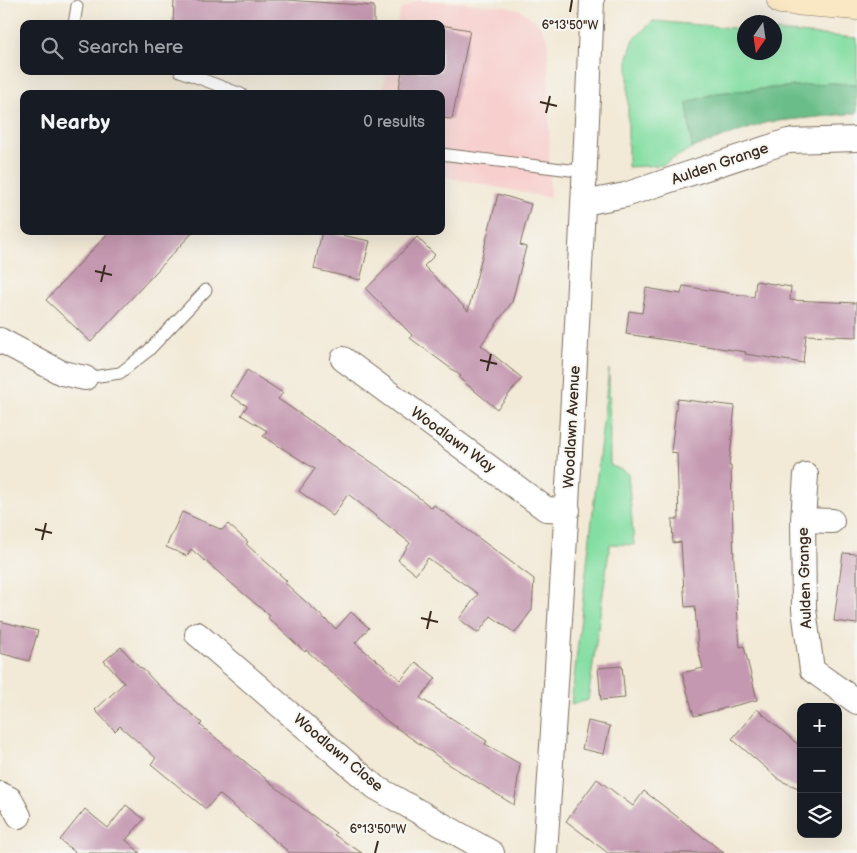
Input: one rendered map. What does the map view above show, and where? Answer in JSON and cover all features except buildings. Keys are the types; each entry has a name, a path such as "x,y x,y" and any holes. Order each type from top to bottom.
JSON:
{"main road":[{"path":"781,0 857,6"}],"street":[{"name":"Woodlawn Avenue","path":"545,853 568,510 586,172 592,0"},
{"name":"Aulden Grange","path":"584,203 625,195 788,141 857,139"},
{"path":"0,340 62,373 85,378"},
{"name":"Woodlawn Way","path":"343,359 546,509 568,510"},
{"name":"Aulden Grange","path":"806,475 803,520 804,609 812,670 857,702"},
{"name":"Aulden Grange","path":"803,520 832,521"},
{"name":"Woodlawn Close","path":"197,634 375,788 492,853"},
{"path":"0,794 10,799 19,816"}],"lane":[{"path":"75,20 78,6"},
{"path":"191,75 230,90"},
{"path":"445,154 586,172"},
{"path":"85,378 120,373 148,351 206,290"}],"shaded area":[{"path":"419,0 505,6 520,10 537,22 548,39 550,198 445,177 445,90 382,90 386,75 445,75 445,20 398,20 400,10"}],"green space":[{"path":"653,21 737,28 737,60 782,60 782,32 857,38 857,84 830,83 716,93 687,103 692,148 662,165 628,167 628,57 634,39"},
{"path":"830,83 857,84 857,113 768,122 692,148 687,103 716,93"},
{"path":"609,369 610,465 628,473 634,545 610,544 588,700 571,705"}]}
